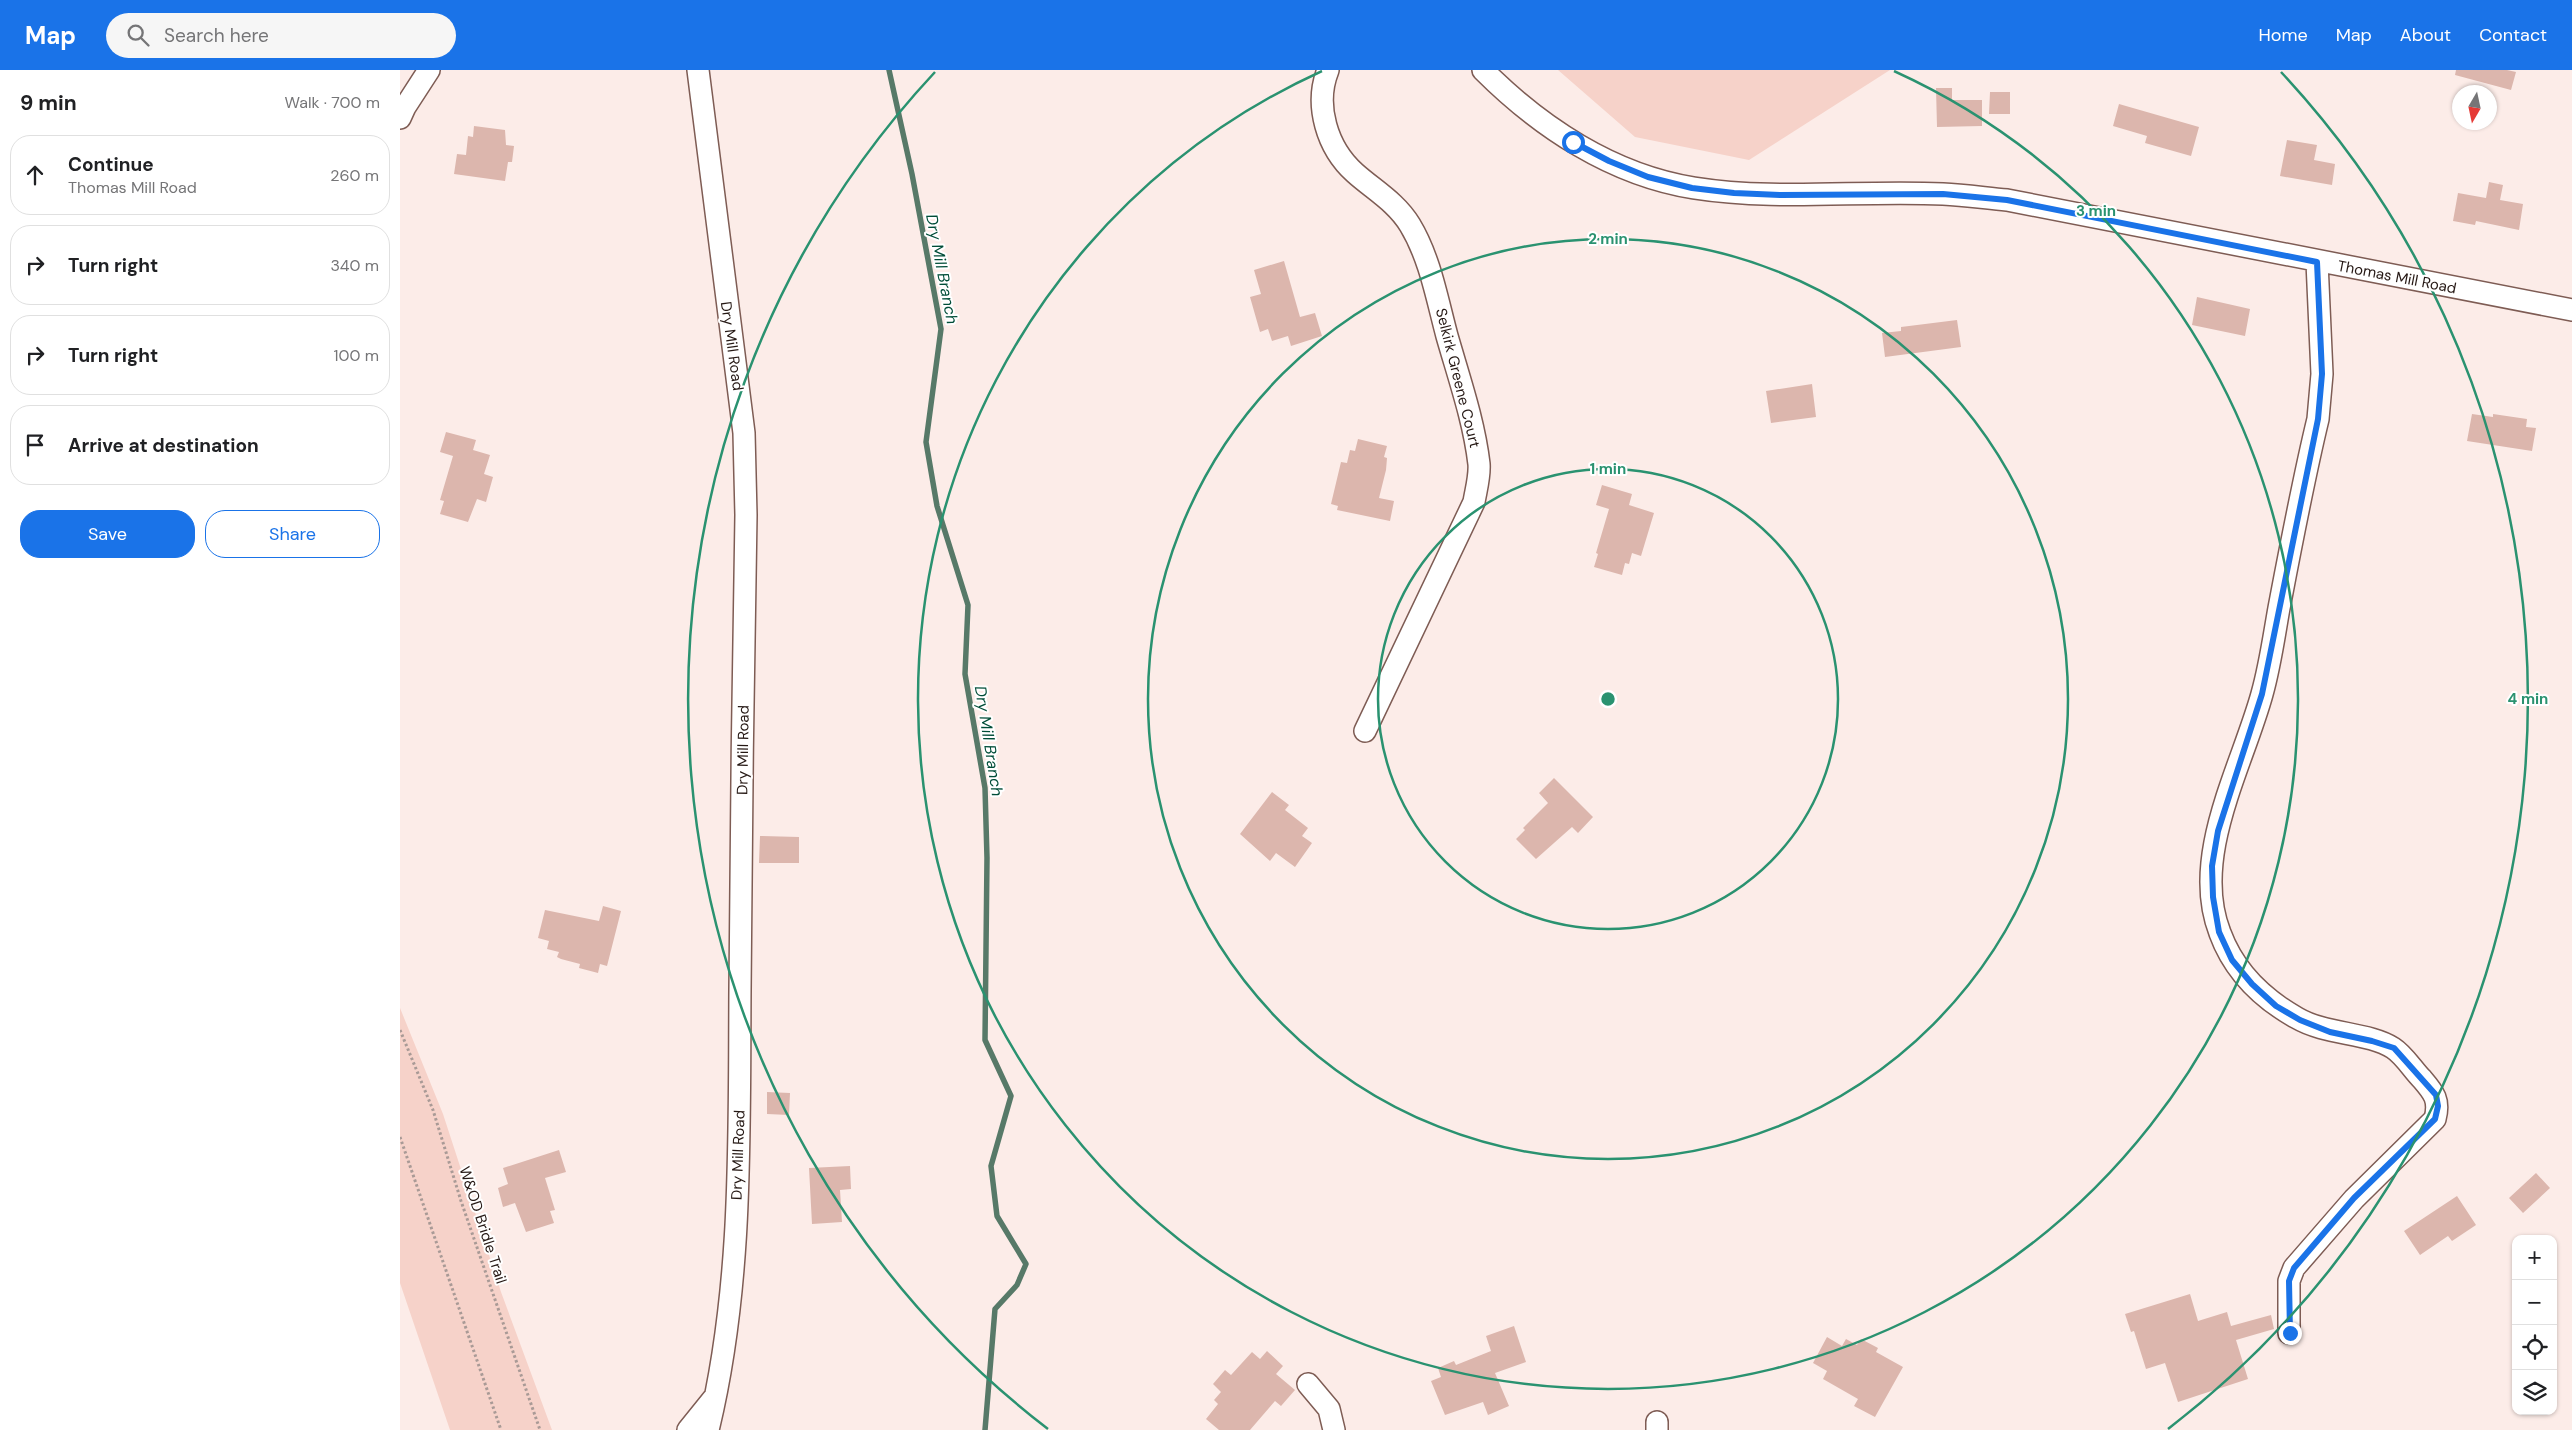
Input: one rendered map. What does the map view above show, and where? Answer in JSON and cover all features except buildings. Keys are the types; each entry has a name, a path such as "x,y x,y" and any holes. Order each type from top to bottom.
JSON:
{"street":[{"path":"400,118 429,70"},
{"name":"Dry Mill Road","path":"698,70 744,433 746,515 740,1135 734,1278 716,1395 708,1430"},
{"name":"Selkirk Greene Court","path":"1328,70 1322,84 1322,114 1333,144 1354,172 1387,197 1410,224 1427,261 1469,413 1479,466 1474,502 1365,731"},
{"name":"Thomas Mill Road","path":"1483,70 1533,116 1573,142 1609,161 1648,177 1692,188 1734,193 1780,195 1943,194 2007,200 2317,262 2572,310"},
{"path":"2290,1333 2289,1281 2294,1268 2354,1198 2435,1119 2438,1106 2436,1095 2394,1048 2330,1032 2300,1020 2276,1006 2252,984 2232,960 2219,932 2213,897 2212,866 2218,831 2262,694 2318,419 2322,374 2317,262"},
{"path":"1308,1384 1329,1409 1334,1430"},
{"path":"688,1430 716,1395"}],"path":[{"name":"W&OD Bridle Trail","path":"400,1030 433,1110 461,1201 540,1430"},
{"path":"400,1137 502,1430"}],"shaded area":[{"path":"1558,70 1890,70 1749,160 1635,137"},
{"path":"400,1008 443,1114 501,1292 552,1430 450,1430 400,1283"}],"waterway":[{"name":"Dry Mill Branch","path":"889,70 912,174 941,329 926,442 937,506 968,605 965,674 985,788 987,858 985,1040 1011,1096 991,1166 997,1216 1026,1264 1017,1285 995,1309 985,1430"}],"route":[{"path":"1573,142 1609,161 1648,177 1692,188 1734,193 1780,195 1943,194 2007,200 2317,262 2322,374 2318,419 2262,694 2218,831 2212,866 2213,897 2219,932 2232,960 2252,984 2276,1006 2300,1020 2330,1032 2394,1048 2436,1095 2438,1106 2435,1119 2354,1198 2294,1268 2289,1281 2290,1333"}]}
